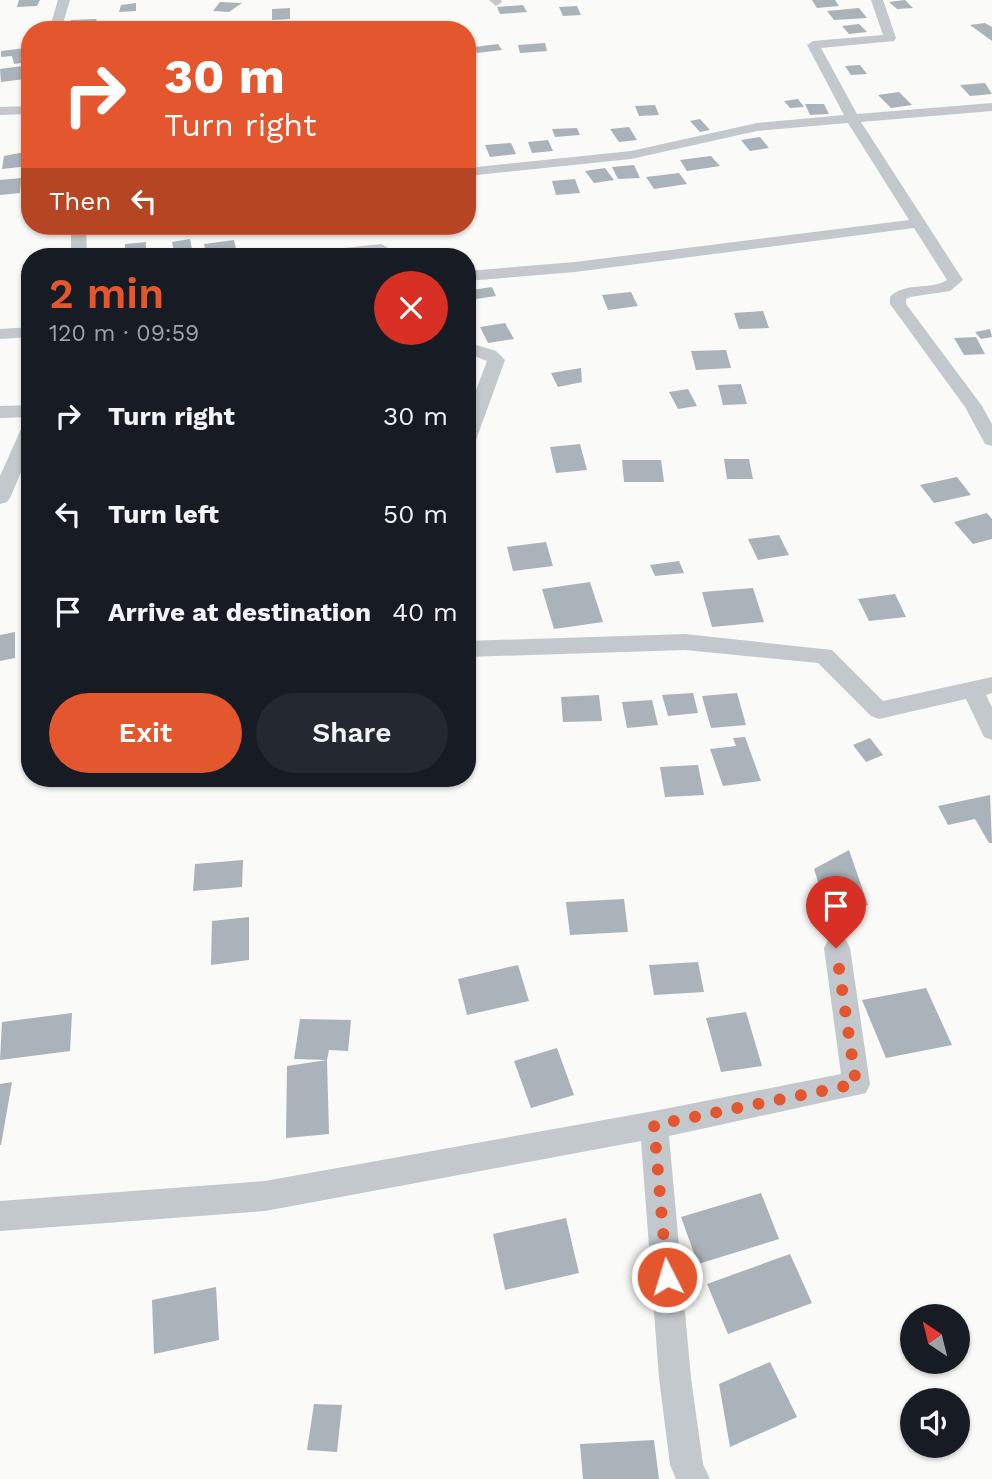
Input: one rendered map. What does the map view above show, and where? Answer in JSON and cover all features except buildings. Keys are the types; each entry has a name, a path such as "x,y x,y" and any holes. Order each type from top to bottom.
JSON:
{"street":[{"path":"57,21 64,0"},
{"path":"877,0 890,38 813,45 853,120 956,280 948,287 905,292 898,297 898,303 973,406 992,440"},
{"path":"476,171 631,155 757,127 992,107"},
{"path":"0,111 21,110"},
{"path":"476,275 575,267 919,223"},
{"path":"356,248 382,243 387,248"},
{"path":"0,334 21,333"},
{"path":"476,350 496,360 476,415"},
{"path":"0,412 21,411"},
{"path":"0,498 20,473"},
{"path":"476,649 685,642 824,656 879,710 982,687 992,731"},
{"path":"0,1216 265,1196 654,1125 856,1084 836,948"},
{"path":"654,1125 675,1378 687,1465 693,1479"}],"route":[{"path":"667,1277 654,1125 856,1084 836,948"}]}
